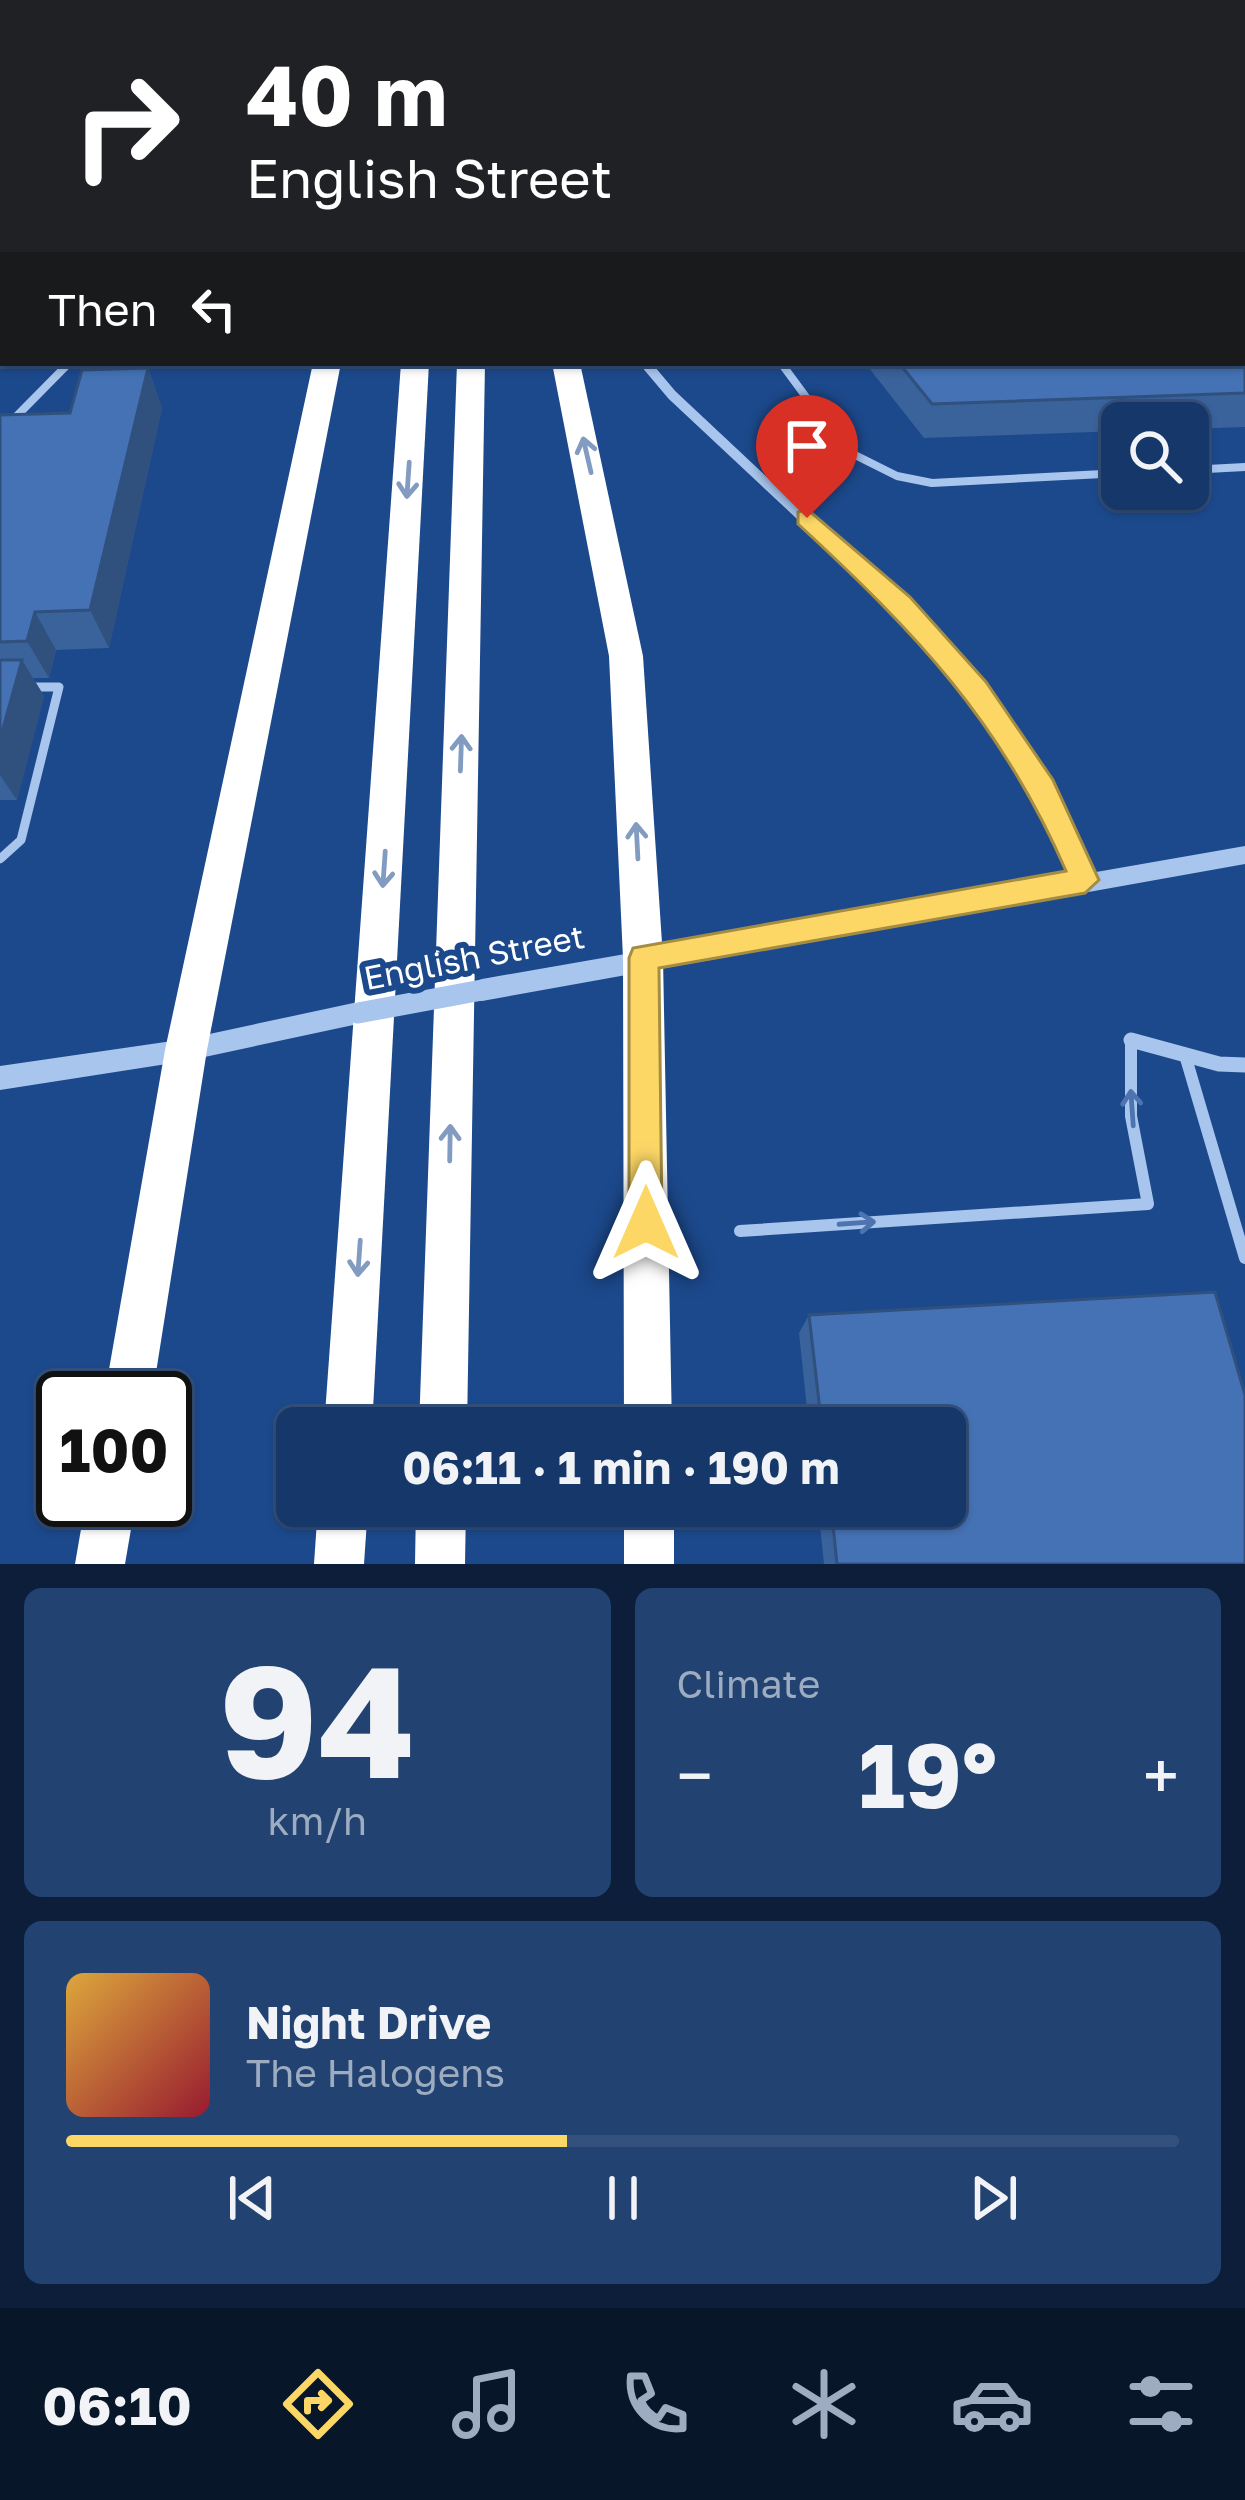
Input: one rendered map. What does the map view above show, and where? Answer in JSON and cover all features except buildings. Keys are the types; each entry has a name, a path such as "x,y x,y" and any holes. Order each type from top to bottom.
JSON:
{"highway":[{"path":"132,1371 186,1050 325,366"},
{"path":"349,1407 415,366"},
{"path":"444,1407 471,366"},
{"path":"567,366 626,656 644,958 648,1407"},
{"path":"100,1564 106,1527"},
{"path":"339,1564 342,1527"},
{"path":"440,1564 441,1527"},
{"path":"649,1527 649,1564"}],"street":[{"path":"648,366 952,657 1044,788 1085,880"},
{"name":"English Street","path":"0,1078 186,1050 644,958 1245,855"},
{"path":"1130,1040 1245,1065"}],"lane":[{"path":"0,433 66,366"},
{"path":"783,366 845,450 897,476 932,483 1101,474"},
{"path":"776,489 845,450"},
{"path":"1209,469 1245,467"},
{"path":"0,859 21,840 58,687 20,688"},
{"path":"740,1231 1148,1204 1131,1116 1130,1040"},
{"path":"1186,1055 1238,1214 1245,1258"}],"route":[{"path":"646,1223 644,958 1085,880 1044,788 952,657 807,518"}]}
